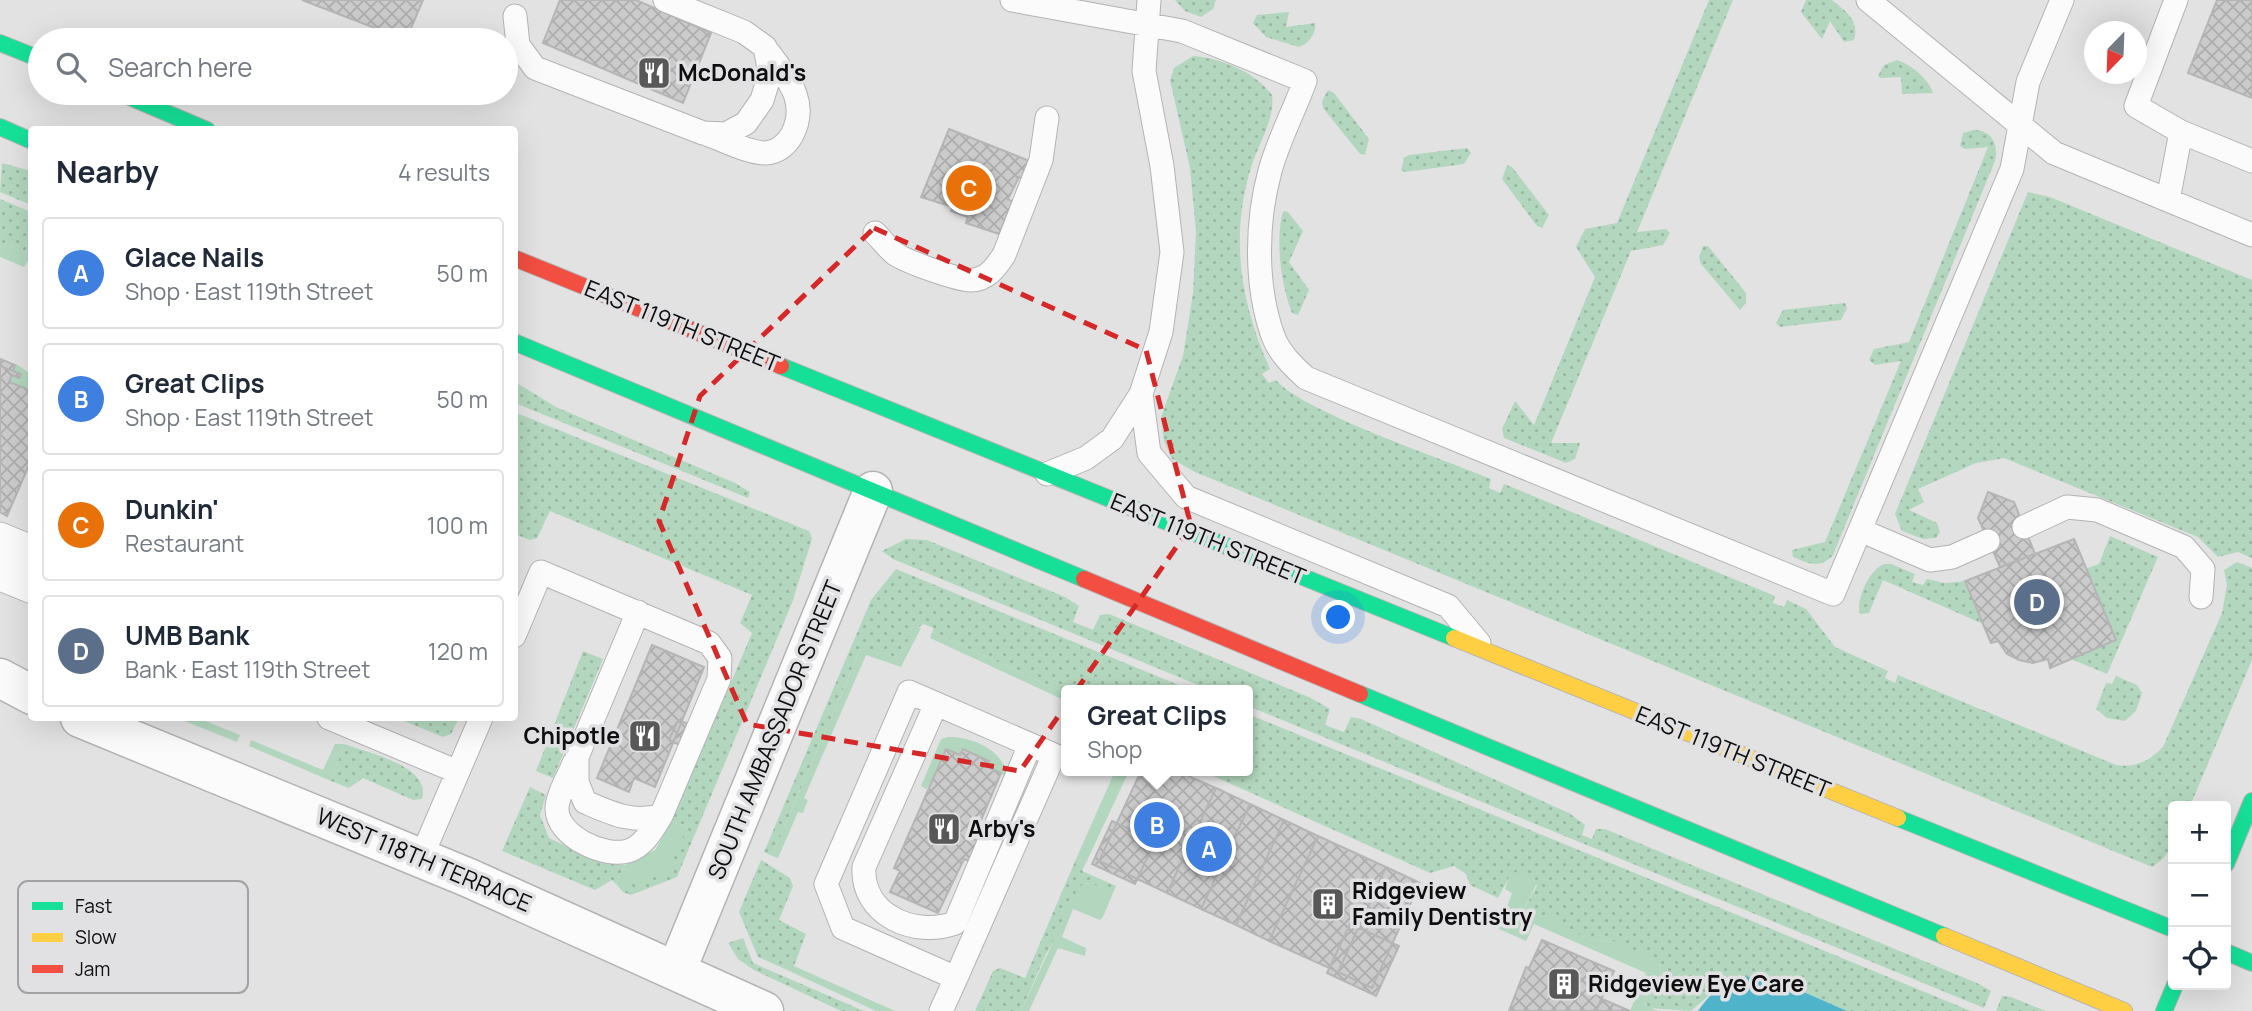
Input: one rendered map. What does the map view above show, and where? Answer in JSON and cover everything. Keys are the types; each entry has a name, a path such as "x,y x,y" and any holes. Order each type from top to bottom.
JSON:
{"main road":[{"path":"0,43 28,55"},
{"path":"148,105 198,126"},
{"path":"0,128 28,139"},
{"name":"EAST 119TH STREET","path":"518,260 2168,927"},
{"path":"518,344 2124,1011"},
{"path":"2231,852 2252,801"},
{"path":"2231,954 2252,963"},
{"path":"2164,1011 2173,990"}],"street":[{"name":"SOUTH AMBASSADOR STREET","path":"677,969 873,491"},
{"path":"0,678 28,693"},
{"name":"WEST 118TH TERRACE","path":"87,721 421,859 677,969 764,1011"}],"lane":[{"path":"518,46 535,68 703,133 763,153 773,152 787,143 798,123 800,102 765,47 744,32 665,0"},
{"path":"1012,0 1182,31 1305,81 1270,172 1261,226 1262,285 1273,337 1287,360 1306,378 1833,594 2011,169 2028,82 2062,0"},
{"path":"1047,474 1086,458 1112,439 1142,394 1161,332 1172,251 1162,166 1144,71 1149,0"},
{"path":"1868,0 2054,153 2252,235"},
{"path":"2176,0 2136,106 2181,132 2252,160"},
{"path":"515,16 516,28"},
{"path":"703,133 726,134 746,123 762,100 770,74 765,47"},
{"path":"875,233 895,254 955,277 971,280 984,277 995,269 1004,255 1041,160 1047,118"},
{"path":"2168,200 2181,132"},
{"path":"1142,394 1149,453 1186,497 1448,606 1486,652"},
{"path":"2024,527 2067,507 2096,510 2185,547 2203,569 2201,597"},
{"path":"1860,530 1930,560 1952,557 1988,541"},
{"path":"0,534 28,545"},
{"path":"0,555 28,582"},
{"path":"518,627 541,572 638,612 709,643 720,658 719,679 662,816 645,841 628,851 606,850 572,836 559,824 557,807 638,612"},
{"path":"0,579 28,584"},
{"path":"941,1011 956,978 1054,755 909,692 826,884 844,928 956,978"},
{"path":"936,704 864,867 863,885 872,903 884,913 915,926 937,930 955,923 1030,745"},
{"path":"336,721 458,772"},
{"path":"421,859 480,721"},
{"path":"577,757 577,782 585,802 622,819 641,821 662,816"}],"highlighted area":[{"path":"874,228 1146,350 1191,526 1020,771 747,724 659,521 700,396"}],"green space":[{"path":"1175,0 1216,0 1213,9 1201,17 1185,11"},
{"path":"1709,0 1733,0 1637,232 1666,229 1670,233 1663,245 1631,251 1551,443 1580,443 1575,459 1566,463 1504,438 1502,429 1515,401 1534,425 1595,277 1576,247 1585,229 1617,223"},
{"path":"1806,0 1832,0 1853,22 1854,40 1844,42 1830,21 1822,39 1801,12"},
{"path":"1289,12 1286,27 1315,23 1311,38 1299,47 1266,37 1253,23 1257,15"},
{"path":"1193,56 1215,60 1247,73 1272,95 1271,115 1253,161 1244,196 1240,247 1252,321 1270,369 1262,374 1269,383 1276,380 1291,393 1344,420 1491,479 1489,488 1500,493 1504,484 1775,596 1773,603 1784,607 1787,600 1806,609 1835,647 1888,671 1885,678 1895,683 1898,675 2116,765 2142,762 2163,747 2222,613 2227,585 2224,570 2237,562 2252,568 2252,660 2192,801 2168,801 2167,854 2152,867 1195,472 1172,459 1164,441 1161,417 1183,356 1193,293 1196,232 1190,168 1170,80 1174,68"},
{"path":"1897,60 1908,65 1928,82 1933,93 1902,94 1901,77 1878,76 1884,65"},
{"path":"1328,90 1334,93 1369,139 1365,155 1360,154 1323,108 1322,101"},
{"path":"1974,130 1985,133 1993,140 1996,149 1995,161 1833,555 1819,564 1793,557 1792,550 1825,542 1901,361 1875,365 1869,360 1874,349 1909,342 1988,147 1965,149 1960,146 1963,133"},
{"path":"1467,148 1471,153 1464,164 1405,172 1401,170 1404,158 1409,155"},
{"path":"2,163 28,170 28,204 0,192"},
{"path":"1507,165 1512,167 1549,215 1542,228 1537,226 1502,179"},
{"path":"2028,192 2050,197 2252,280 2252,558 2238,552 2218,557 2198,537 2004,458 1976,463 1918,489 1924,502 1909,510 1937,523 1940,532 1936,538 1923,539 1902,531 1895,514"},
{"path":"0,199 28,211 28,255 0,242"},
{"path":"1283,211 1288,212 1303,231 1289,262 1309,290 1298,315 1292,313 1282,276 1279,236"},
{"path":"0,242 28,255 28,261 24,267 0,257"},
{"path":"1703,246 1708,246 1746,293 1746,303 1740,310 1701,264 1699,257"},
{"path":"1845,303 1847,308 1841,320 1780,327 1776,323 1783,310"},
{"path":"16,364 28,372 28,390 9,382 12,375 19,377 20,374 13,371"},
{"path":"518,384 556,407 735,483 750,492 748,498 518,404"},
{"path":"518,414 809,531 812,539 792,603 677,877 631,895 623,892 623,887 687,827 672,821 752,633 740,623 752,595 550,511 537,538 530,540 518,535"},
{"path":"2110,536 2158,557 2107,674 2071,659 2116,640 2085,569 2099,564"},
{"path":"906,539 927,540 1065,597 1079,606 1073,622 1093,630 1100,615 1109,614 1311,698 1330,709 1325,725 1344,732 1351,717 1361,719 1569,813 1585,825 1582,835 1592,839 1596,829 1605,829 1991,991 1984,1008 1253,708 1253,685 1198,685 893,559 882,551"},
{"path":"1884,564 1891,564 1915,574 1912,582 1923,585 1927,579 1945,583 1965,581 1983,624 1883,580 1869,613 1860,614 1860,601 1865,586 1874,572"},
{"path":"896,569 1179,685 1061,685 1061,691 932,632 934,628 923,624 913,632 898,659 860,650 772,856 764,852 871,600"},
{"path":"915,628 921,628 901,667 866,655 804,798 808,800 803,813 798,812 778,858 772,856 860,650 867,648 898,659"},
{"path":"932,632 1061,691 1061,699 930,638"},
{"path":"583,651 603,659 553,778 536,771"},
{"path":"2116,676 2137,685 2142,693 2136,711 2125,721 2107,718 2096,709 2106,683 2112,684"},
{"path":"1253,716 1971,1011 1847,1011 1774,979 1756,976 1720,986 1691,1011 1648,1008 1644,1001 1660,975 1661,965 1617,942 1588,939 1546,918 1531,915 1525,907 1537,886 1534,880 1511,874 1498,898 1470,885 1466,874 1454,866 1430,873 1213,776 1253,776"},
{"path":"184,721 205,721 240,735 237,742"},
{"path":"404,721 458,721 451,734 443,737"},
{"path":"941,739 967,739 994,752 1005,767 1007,777 986,766 988,761 963,749 960,755 946,749 930,785 926,789 921,786"},
{"path":"251,740 323,770 335,744 344,744 331,781 249,746"},
{"path":"344,744 396,762 408,769 423,788 422,799 413,800 363,778 349,788 331,781"},
{"path":"1113,776 1127,776 1086,863 1076,859"},
{"path":"530,787 546,795 540,815 549,838 601,863 625,865 616,884 612,880 595,890 502,851"},
{"path":"672,821 687,827 668,872 623,887 623,892 616,884 625,865 655,850"},
{"path":"1076,859 1086,863 1082,871 1116,886 1113,893 1087,883 1046,954 1021,1011 975,1011 993,971 1000,968 1025,978"},
{"path":"761,860 790,878 793,886 779,920 806,934 794,966 782,964 785,969 758,957 739,912"},
{"path":"1516,872 1537,883 1525,907 1531,915 1550,918 1588,939 1617,942 1656,961 1661,966 1660,975 1644,1001 1646,1006 1658,1011 1630,1011 1646,973 1534,924 1526,941 1499,929 1512,893 1505,889 1510,874"},
{"path":"1091,883 1113,893 1103,917 1100,920 1073,909 1062,937 1086,948 1085,956 1058,948 1029,1011 1021,1011 1076,892 1081,885"},
{"path":"743,938 753,963 864,1011 841,1011 754,970 738,959 728,943"},
{"path":"788,960 794,966 895,1011 876,1011 785,969 782,964"},
{"path":"2002,996 2011,997 2046,1011 1996,1011"}],"water":[{"path":"1756,976 1774,979 1847,1011 1698,1011 1722,986 1738,979"}],"building":[{"path":"302,0 423,0 411,28 375,28"},
{"name":"McDonald's","path":"560,0 636,0 711,33 683,103 543,43"},
{"path":"2217,0 2252,0 2252,98 2188,73"},
{"path":"949,129 1032,162 1025,180 1019,177 1008,199 1013,202 999,234 966,223 968,217 951,211 953,207 921,197"},
{"path":"0,359 15,365 13,371 0,366"},
{"path":"0,366 21,374 19,378 12,375 9,382 28,389 28,467 7,516 0,512"},
{"path":"1988,492 2014,502 2035,554 2000,567 1978,518"},
{"path":"2074,539 2116,640 2050,668 2048,659 2033,663 2007,654 1998,641 1991,643 1965,581"},
{"name":"Chipotle","path":"652,645 704,667 655,787 634,778 629,792 597,778"},
{"path":"678,720 689,724 680,745 669,740"},
{"name":"Arby's","path":"946,749 960,755 963,749 989,761 986,766 1001,773 973,839 980,842 972,862 964,859 938,913 890,892 900,871 894,868"},
{"path":"1139,776 1188,776 1216,788 1167,893 1099,861"},
{"path":"1216,788 1250,804 1201,909 1167,893"},
{"path":"1250,804 1284,820 1236,925 1201,909"},
{"path":"1284,820 1318,836 1269,941 1236,925"},
{"path":"1112,821 1155,841 1135,884 1092,864"},
{"name":"Ridgeview Family Dentistry","path":"1318,836 1386,867 1338,972 1269,941"},
{"path":"1386,867 1420,883 1372,988 1338,972"},
{"path":"1350,924 1399,946 1376,996 1327,973"},
{"name":"Ridgeview Eye Care","path":"1542,940 1614,971 1596,1011 1509,1011 1526,967 1529,968"},
{"path":"1602,999 1630,1011 1596,1011"}],"traffic: fast":[{"path":"0,43 28,54"},
{"path":"148,105 198,126"},
{"path":"0,127 28,139"},
{"path":"518,344 1084,579"},
{"path":"781,366 1454,638"},
{"path":"1360,694 1944,936"},
{"path":"2231,852 2252,801"},
{"path":"1898,818 2168,927"},
{"path":"2231,954 2252,963"},
{"path":"2164,1011 2173,990"}],"traffic: slow":[{"path":"1454,638 1898,818"},
{"path":"1944,936 2124,1011"}],"traffic: jam":[{"path":"518,260 781,366"},
{"path":"1084,579 1360,694"}],"place":[{"name":"McDonald's","path":"654,73"},
{"name":"Dunkin'","path":"969,188"},
{"name":"UMB Bank","path":"2037,602"},
{"name":"Chipotle","path":"645,736"},
{"name":"Great Clips","path":"1157,825"},
{"name":"Arby's","path":"944,829"},
{"name":"Glace Nails","path":"1209,849"},
{"name":"Ridgeview Family Dentistry","path":"1328,904"},
{"name":"Ridgeview Eye Care","path":"1564,984"}]}
